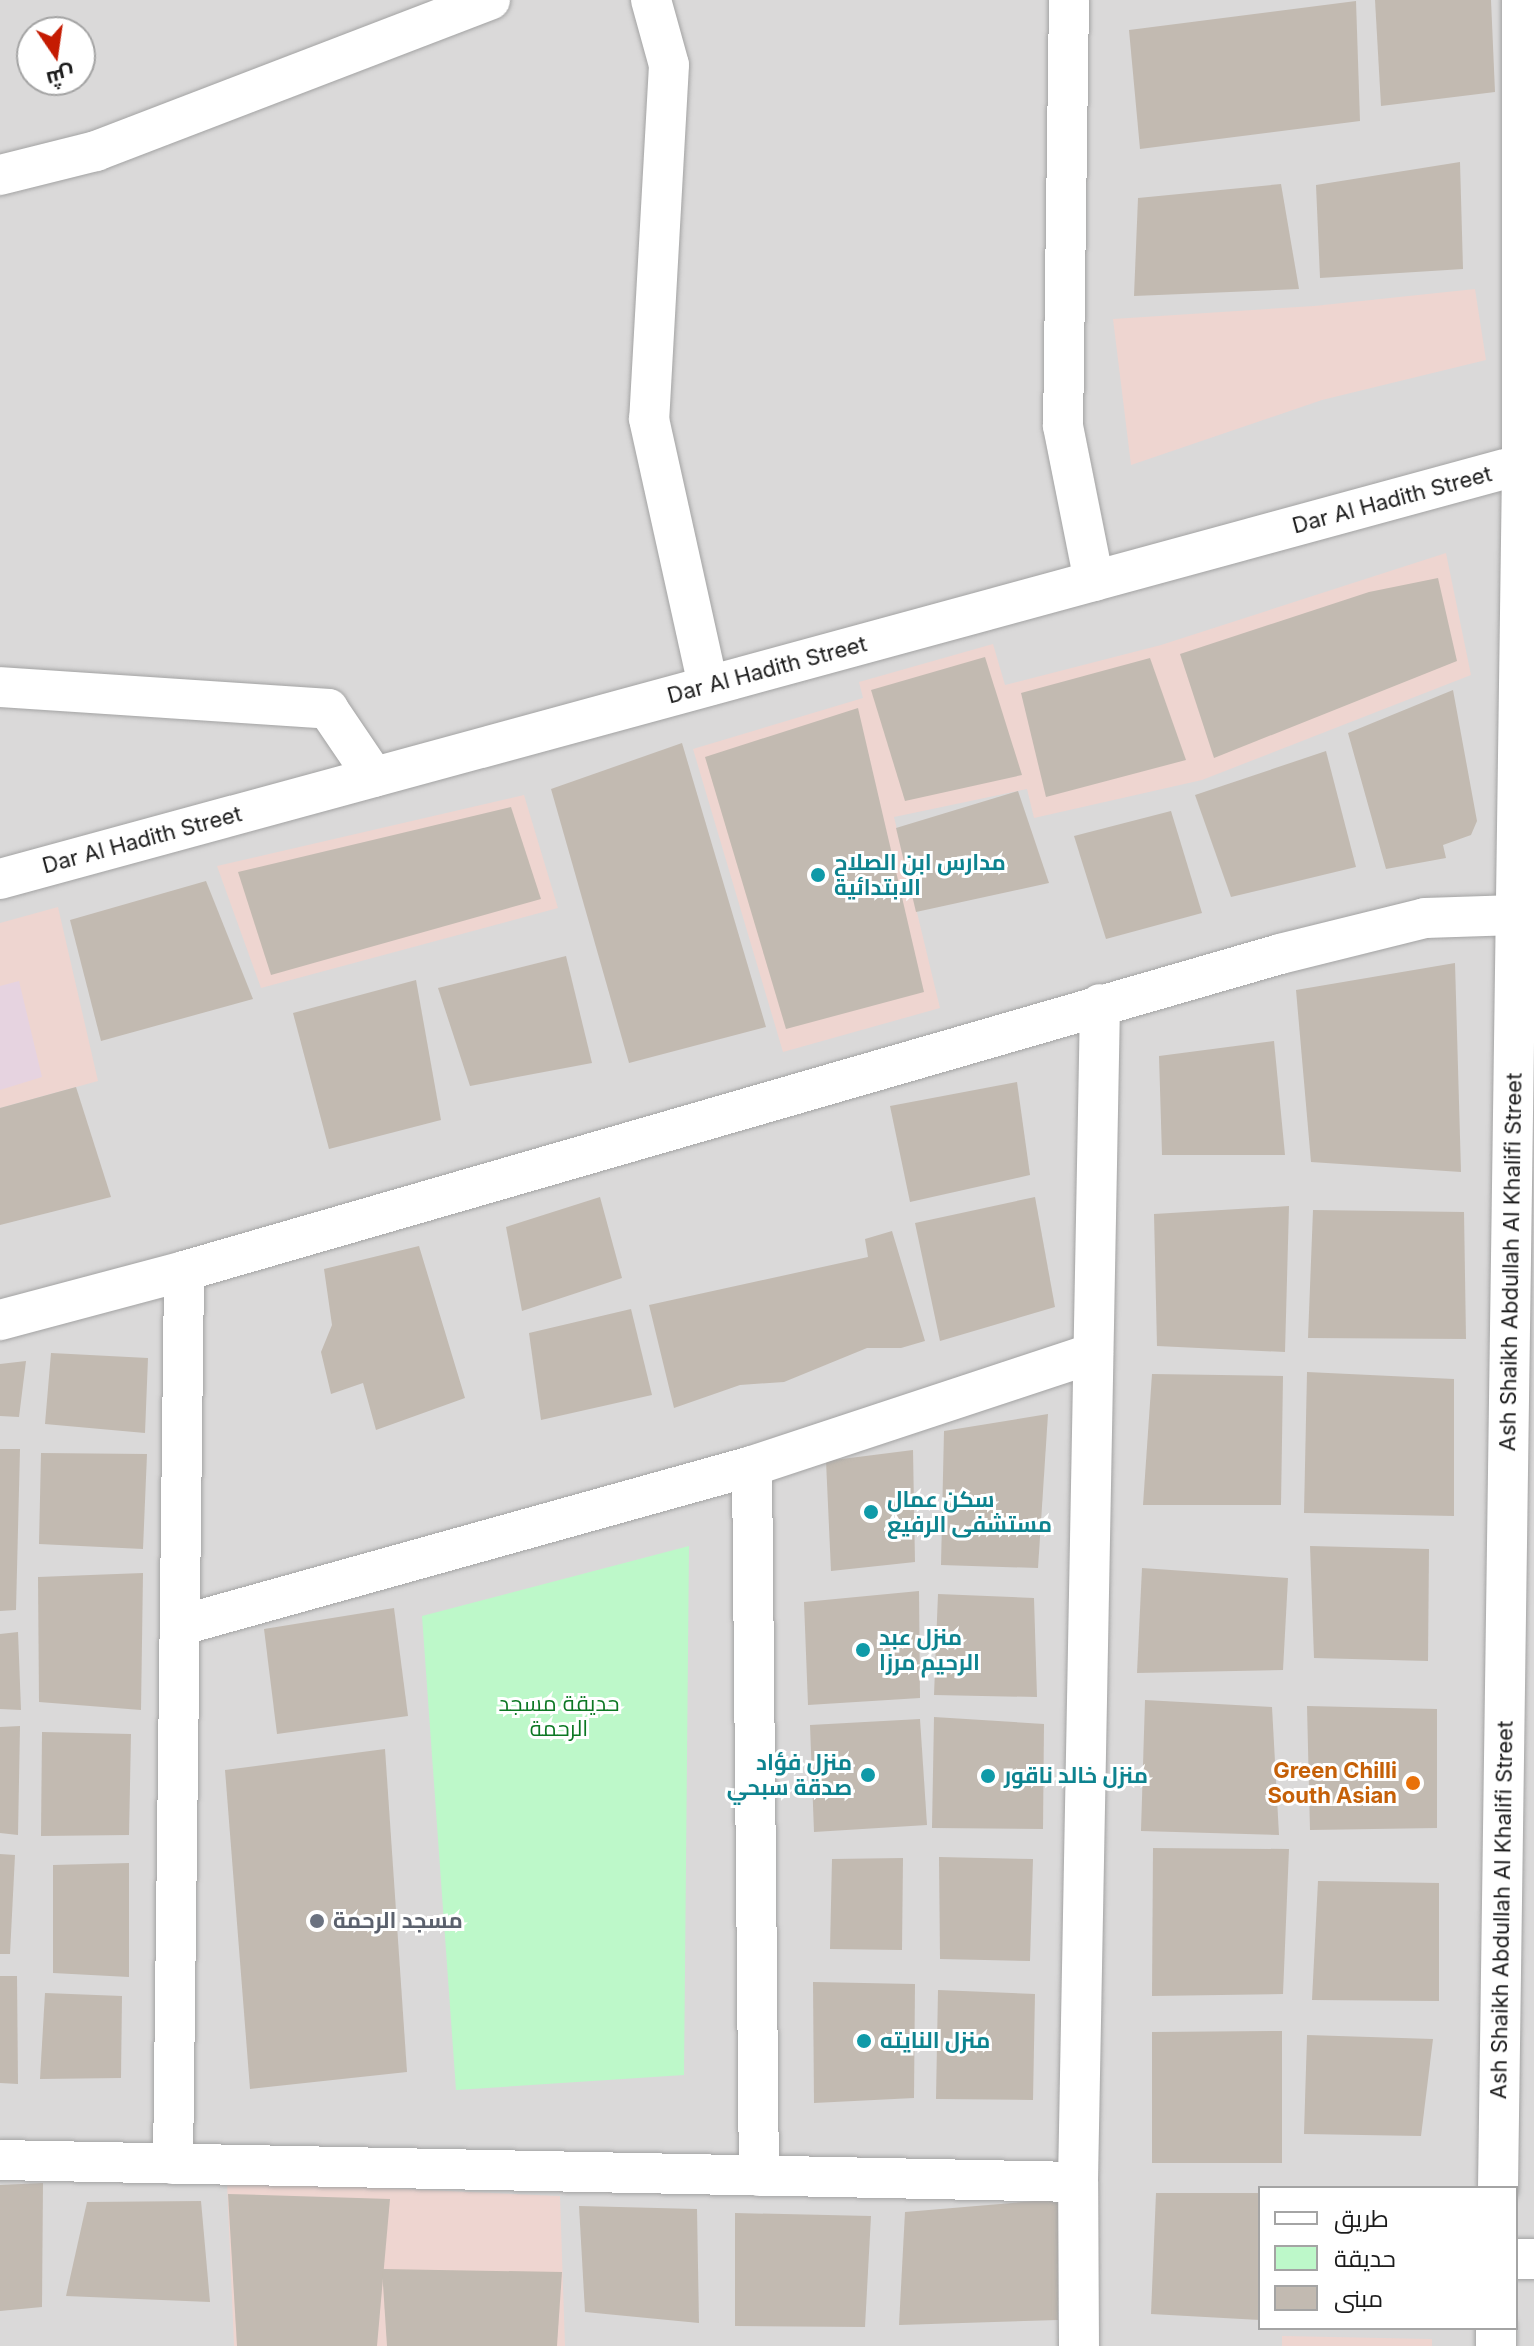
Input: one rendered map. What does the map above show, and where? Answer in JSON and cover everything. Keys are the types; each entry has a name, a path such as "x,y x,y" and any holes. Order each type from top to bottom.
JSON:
{"street":[{"path":"0,175 96,151 490,0"},
{"path":"651,0 669,65 649,419 708,686"},
{"path":"1069,0 1063,426 1094,581"},
{"name":"Ash Shaikh Abdullah Al Khalifi Street","path":"1498,2186 1520,1580 1516,915 1528,463 1522,0"},
{"name":"Dar Al Hadith Street","path":"0,879 1528,463"},
{"path":"0,687 328,709 374,777"},
{"path":"0,1320 184,1271 1280,954 1425,918 1516,915"},
{"path":"1079,2346 1078,2182 1100,1004"},
{"path":"173,2164 184,1271"},
{"path":"182,1625 752,1466 1093,1353"},
{"path":"752,1466 759,2176"},
{"path":"0,2160 1078,2182"}],"shaded area":[{"path":"0,0 1534,0 1534,2346 0,2346"},
{"path":"1475,289 1486,360 1322,400 1131,465 1113,319 1314,306"},
{"path":"1446,553 1471,675 1202,780 1034,818 1027,789 894,817 940,1008 783,1052 693,749 863,698 859,682 993,644 1005,685 1161,645"},
{"path":"524,795 558,908 261,988 217,866"},
{"path":"58,907 98,1081 0,1108 0,923"},
{"path":"19,981 42,1077 0,1090 0,986"},
{"path":"227,2181 560,2196 565,2346 234,2346"},
{"path":"1282,2336 1432,2339 1432,2346 1282,2346"}],"green space":[{"name":"حديقة مسجد الرحمة","path":"689,1546 684,2075 456,2090 422,1616"}],"building":[{"path":"1375,0 1491,0 1495,92 1381,106"},
{"path":"1356,1 1360,121 1140,149 1129,30"},
{"path":"1460,162 1463,269 1320,278 1316,185"},
{"path":"1281,184 1299,289 1134,296 1138,198"},
{"path":"1438,578 1457,661 1214,758 1180,654 1369,592"},
{"path":"985,657 1022,775 905,801 871,690"},
{"path":"1150,658 1186,760 1046,797 1021,693"},
{"path":"1453,690 1477,821 1471,835 1443,845 1446,858 1386,869 1348,733"},
{"name":"مدارس ابن الصلاح الابتدائية","path":"858,708 924,992 786,1029 705,757"},
{"path":"682,743 766,1027 629,1063 551,789"},
{"path":"1326,751 1356,867 1231,897 1195,795"},
{"path":"1018,791 1049,883 916,912 896,828"},
{"path":"511,807 541,899 271,975 238,872"},
{"path":"1171,811 1202,913 1106,939 1074,836"},
{"path":"206,881 253,999 101,1041 70,920"},
{"path":"566,956 592,1063 470,1086 438,988"},
{"path":"1455,963 1461,1172 1311,1162 1296,990"},
{"path":"416,980 441,1120 329,1149 293,1013"},
{"path":"1274,1041 1285,1155 1162,1155 1159,1056"},
{"path":"1017,1082 1030,1175 910,1202 890,1106"},
{"path":"76,1087 111,1197 0,1225 0,1108"},
{"path":"600,1197 622,1278 522,1311 506,1227"},
{"path":"1035,1197 1055,1307 940,1341 915,1223"},
{"path":"1289,1206 1285,1352 1157,1346 1154,1214"},
{"path":"1313,1210 1464,1212 1466,1339 1308,1338"},
{"path":"892,1231 925,1341 901,1348 867,1348 784,1382 740,1385 674,1408 649,1305 868,1257 865,1239"},
{"path":"419,1246 465,1398 376,1430 363,1383 331,1394 321,1352 332,1325 324,1269"},
{"path":"631,1309 652,1395 541,1420 529,1333"},
{"path":"51,1353 148,1358 145,1433 45,1424"},
{"path":"26,1361 19,1417 0,1416 0,1364"},
{"path":"1307,1372 1454,1379 1454,1516 1304,1513"},
{"path":"1152,1374 1283,1376 1281,1505 1143,1505"},
{"path":"1048,1414 1038,1568 941,1565 944,1431"},
{"path":"0,1449 20,1449 16,1610 0,1611"},
{"name":"سكن عمال مستشفى الرفيع","path":"913,1450 915,1562 831,1571 826,1461"},
{"path":"41,1453 147,1454 143,1549 39,1544"},
{"path":"1310,1546 1429,1549 1428,1661 1314,1658"},
{"path":"1142,1568 1288,1578 1283,1670 1137,1673"},
{"path":"143,1573 141,1710 39,1702 38,1577"},
{"name":"منزل عبد الرحيم مرزا","path":"919,1591 920,1698 808,1705 804,1602"},
{"path":"938,1594 1034,1598 1037,1697 934,1695"},
{"path":"394,1608 408,1716 277,1734 264,1629"},
{"path":"18,1632 21,1710 0,1709 0,1634"},
{"path":"1145,1700 1272,1707 1279,1835 1141,1831"},
{"path":"1307,1706 1437,1709 1437,1828 1310,1830"},
{"name":"منزل خالد ناقور","path":"934,1717 1044,1724 1043,1829 932,1828"},
{"name":"منزل فؤاد صدقة سبحي","path":"920,1719 927,1825 814,1832 810,1725"},
{"path":"20,1726 18,1835 0,1833 0,1727"},
{"path":"42,1732 131,1734 129,1835 41,1836"},
{"name":"مسجد الرحمة","path":"385,1749 407,2072 250,2089 225,1770"},
{"path":"1153,1848 1289,1849 1283,1994 1152,1996"},
{"path":"0,1854 15,1855 10,1954 0,1954"},
{"path":"939,1857 1033,1859 1030,1961 940,1959"},
{"path":"903,1858 902,1950 830,1949 832,1859"},
{"path":"129,1863 129,1977 53,1973 53,1865"},
{"path":"1318,1881 1439,1883 1439,2001 1312,2000"},
{"path":"0,1976 17,1976 18,2084 0,2083"},
{"name":"منزل النايته","path":"813,1982 915,1984 914,2098 814,2103"},
{"path":"938,1990 1035,1994 1033,2100 936,2099"},
{"path":"45,1993 122,1996 121,2078 40,2079"},
{"path":"1282,2031 1282,2163 1152,2163 1152,2032"},
{"path":"1307,2035 1433,2039 1421,2136 1304,2134"},
{"path":"43,2183 42,2307 0,2311 0,2185"},
{"path":"1156,2193 1258,2193 1258,2320 1151,2314"},
{"path":"228,2194 390,2199 377,2346 237,2346"},
{"path":"1058,2199 1058,2320 899,2325 905,2212"},
{"path":"201,2201 210,2302 66,2296 87,2202"},
{"path":"579,2206 697,2209 699,2323 585,2312"},
{"path":"735,2213 871,2216 865,2327 735,2326"},
{"path":"382,2269 562,2272 557,2346 387,2346"}],"place":[{"name":"مدارس ابن الصلاح الابتدائية","path":"818,875"},
{"name":"سكن عمال مستشفى الرفيع","path":"871,1512"},
{"name":"منزل عبد الرحيم مرزا","path":"863,1650"},
{"name":"منزل فؤاد صدقة سبحي","path":"868,1775"},
{"name":"منزل خالد ناقور","path":"988,1776"},
{"name":"Green Chilli South Asian","path":"1413,1783"},
{"name":"مسجد الرحمة","path":"317,1921"},
{"name":"منزل النايته","path":"864,2041"}]}
